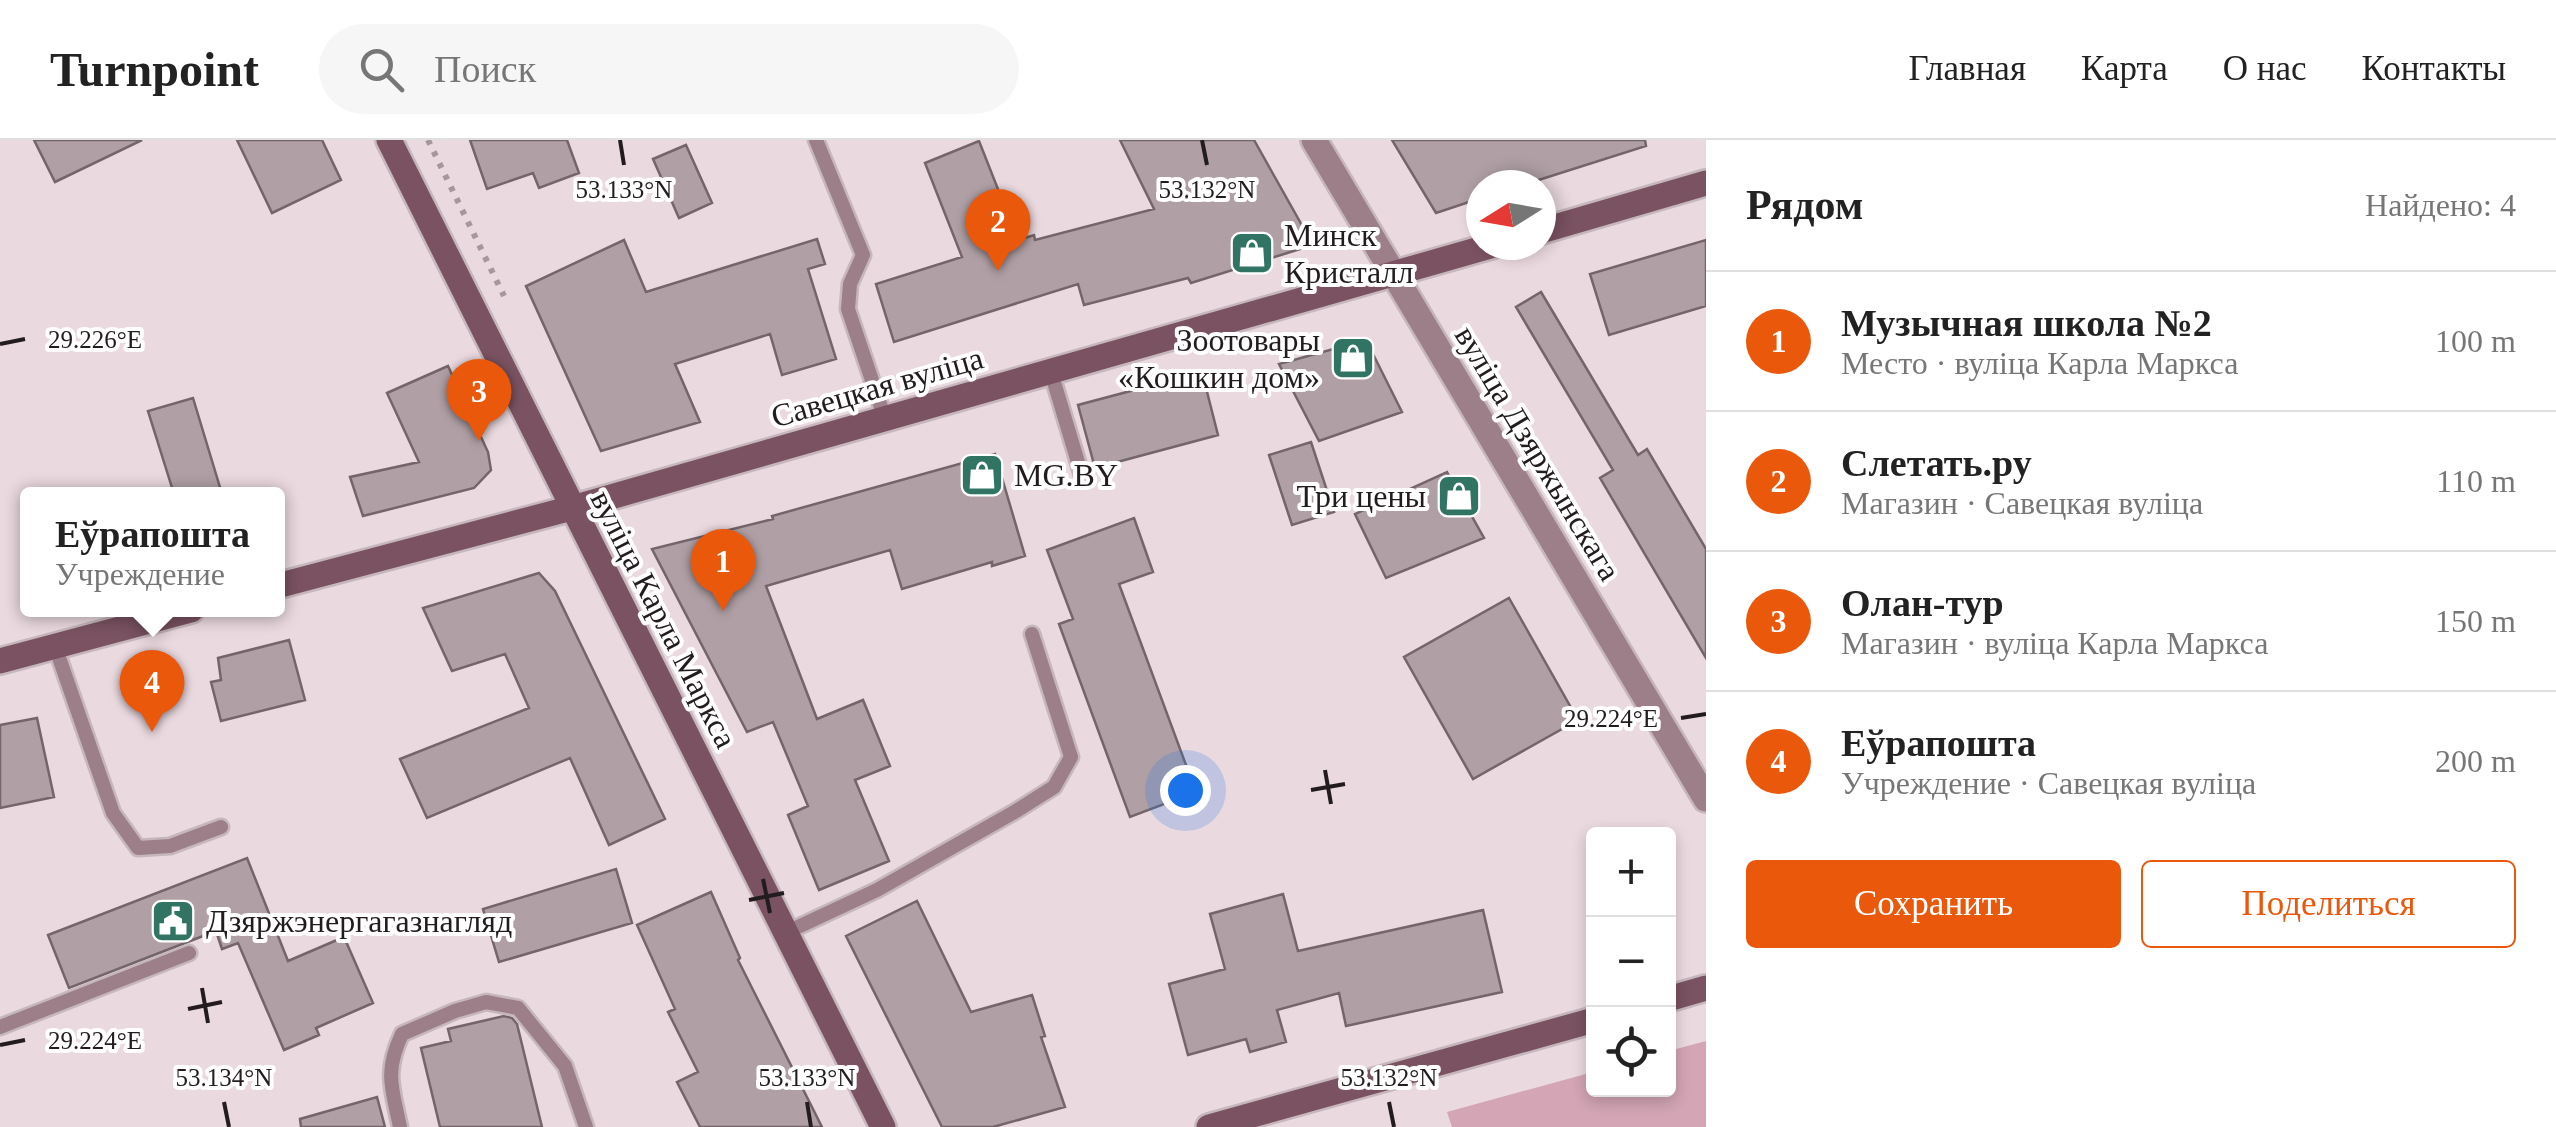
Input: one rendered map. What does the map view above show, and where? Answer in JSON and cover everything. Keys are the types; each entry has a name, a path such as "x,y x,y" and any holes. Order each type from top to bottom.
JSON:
{"street":[{"name":"вуліца Карла Маркса","path":"390,140 883,1127"},
{"name":"вуліца Дзяржынскага","path":"1314,140 1705,797"},
{"path":"1556,227 1706,183"},
{"name":"Савецкая вуліца","path":"285,584 572,508 1466,253"},
{"path":"0,660 165,617"},
{"path":"1676,996 1706,988"},
{"path":"1209,1127 1239,1124 1586,1022"}],"lane":[{"path":"816,140 863,255 850,284 848,309 885,418"},
{"path":"1051,372 1084,479"},
{"path":"785,933 877,890 1054,787 1071,757 1032,634"},
{"path":"55,646 113,813 138,848 170,846 222,826"},
{"path":"0,1027 189,953"},
{"path":"400,1127 390,1058 402,1034 486,1002 518,1008 565,1066 586,1127"}],"shaded area":[{"path":"1706,1041 1706,1127 1452,1127 1447,1112 1586,1074 1586,1097 1676,1097 1676,1049"}],"building":[{"path":"34,140 142,140 55,182"},
{"path":"237,140 322,140 341,180 272,213"},
{"path":"470,140 567,140 579,173 539,188 533,173 487,189"},
{"path":"1120,140 1254,140 1313,245 1191,283 1188,278 1084,305 1078,284 894,342 876,284 962,257 925,163 979,141 1018,240 1034,235 1035,240 1154,209"},
{"path":"1392,140 1645,140 1646,146 1556,175 1556,170 1466,170 1466,203 1436,213"},
{"path":"686,145 712,203 679,218 653,159"},
{"path":"817,239 825,264 808,269 836,359 782,375 770,334 675,364 700,422 601,451 526,286 624,240 646,292"},
{"path":"1706,240 1706,306 1609,335 1590,274"},
{"path":"1541,292 1638,455 1647,449 1706,549 1706,658 1600,478 1613,470 1516,307"},
{"path":"1366,340 1402,412 1319,441 1279,364"},
{"path":"448,366 488,452 491,470 474,488 363,516 350,477 419,462 387,393"},
{"path":"1202,372 1218,435 1095,468 1078,405"},
{"path":"193,398 220,487 172,487 148,411"},
{"path":"1311,442 1334,512 1292,525 1269,455"},
{"path":"995,454 1025,556 902,589 890,550 766,586 817,719 863,700 890,766 855,780 889,861 819,890 788,815 808,806 773,722 747,732 652,549 773,519 772,516"},
{"path":"1447,472 1484,538 1386,578 1355,514"},
{"path":"1134,518 1153,572 1119,584 1196,792 1130,817 1059,624 1073,619 1047,550"},
{"path":"539,573 555,591 665,819 609,845 570,758 427,818 400,759 529,708 505,654 452,671 423,608"},
{"path":"1509,598 1578,720 1473,779 1404,657"},
{"path":"289,640 305,700 221,721 211,682 221,680 218,658"},
{"path":"37,718 54,797 0,808 0,725"},
{"path":"247,858 288,961 344,937 373,1003 316,1028 319,1035 284,1050 238,943 222,949 216,931 69,988 48,935"},
{"path":"616,869 632,923 499,962 483,909"},
{"path":"711,892 738,960 822,1127 700,1127 677,1082 698,1072 668,1012 675,1009 637,925"},
{"path":"1283,894 1298,951 1483,910 1502,992 1346,1026 1339,993 1277,1010 1286,1042 1250,1052 1246,1039 1188,1055 1169,984 1225,969 1210,914"},
{"path":"917,901 971,1012 1032,995 1045,1036 1041,1037 1065,1107 993,1127 942,1127 846,936"},
{"path":"504,1016 517,1024 542,1127 440,1127 421,1048 451,1041 448,1029"},
{"path":"377,1097 385,1127 301,1127 300,1119"}],"place":[{"name":"Минск Кристалл","path":"1252,253"},
{"name":"Слетать.ру","path":"998,271"},
{"name":"Зоотовары «Кошкин дом»","path":"1353,358"},
{"name":"Олан-тур","path":"479,441"},
{"name":"MG.BY","path":"982,475"},
{"name":"Три цены","path":"1459,496"},
{"name":"Музычная школа №2","path":"723,611"},
{"name":"Еўрапошта","path":"152,732"},
{"name":"Дзяржэнергагазнагляд","path":"173,921"}]}
